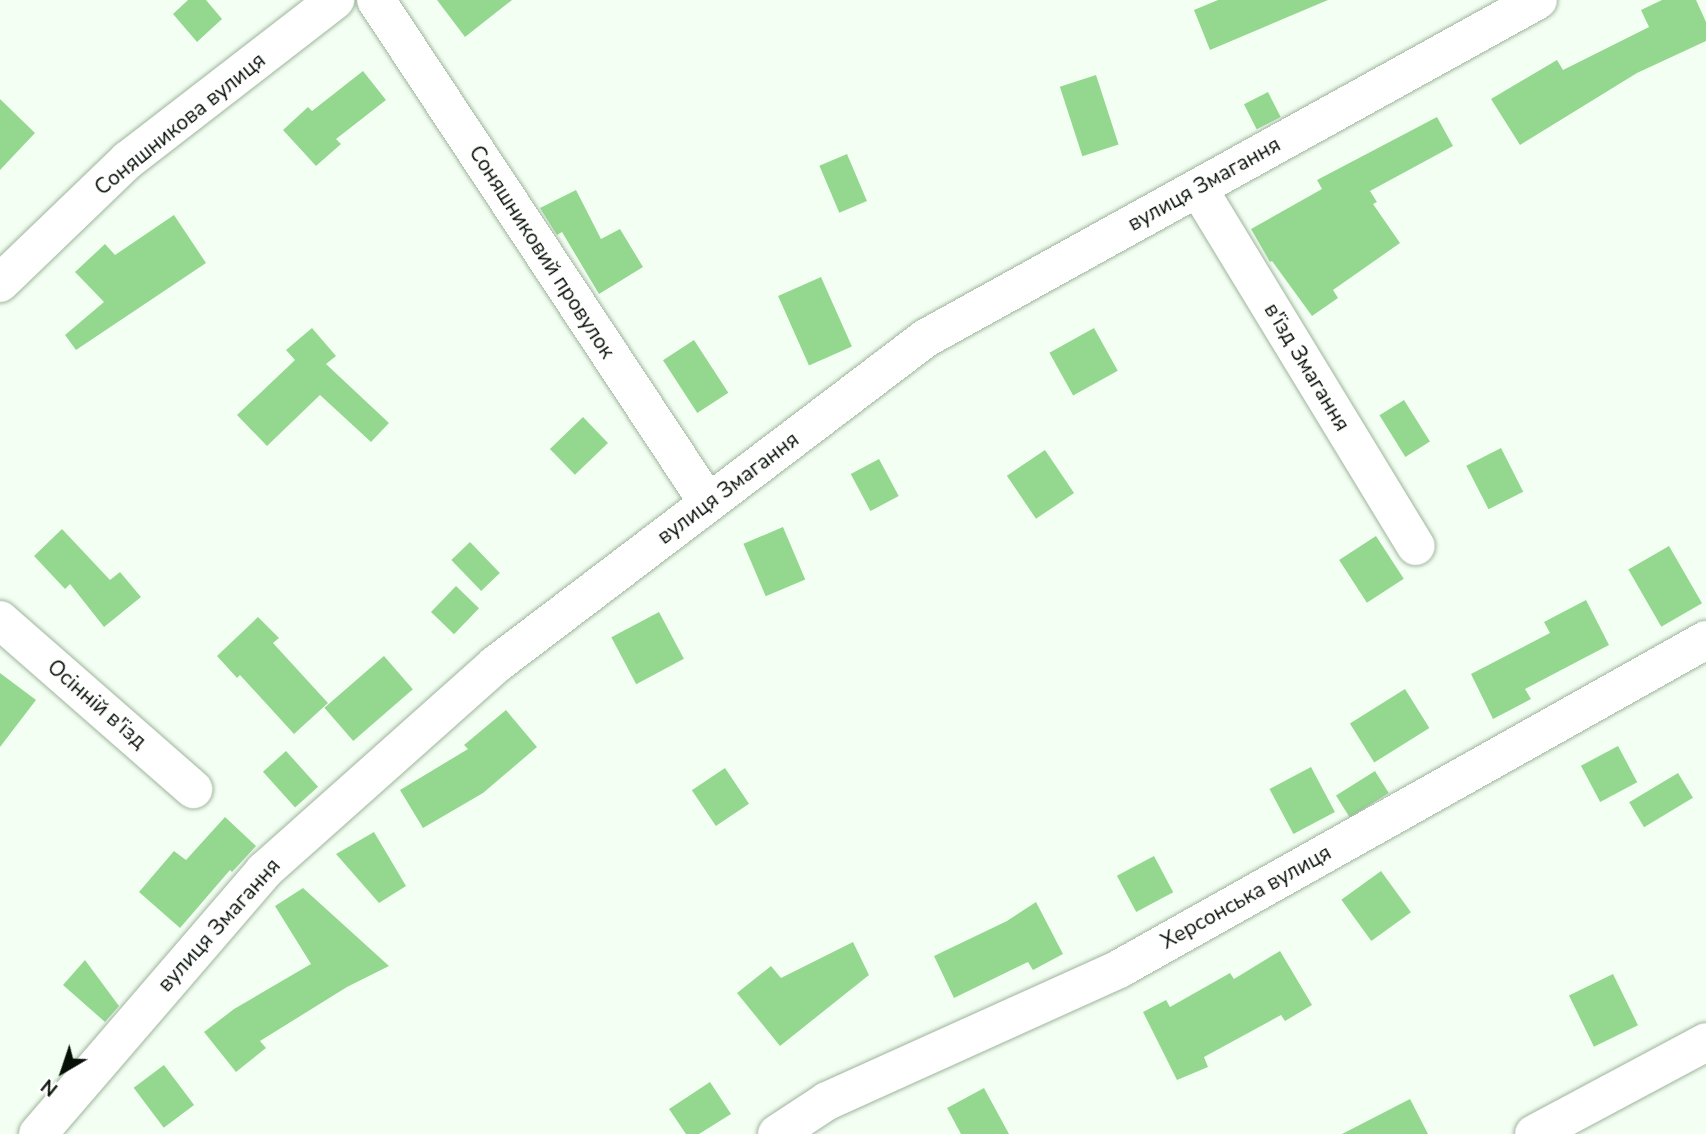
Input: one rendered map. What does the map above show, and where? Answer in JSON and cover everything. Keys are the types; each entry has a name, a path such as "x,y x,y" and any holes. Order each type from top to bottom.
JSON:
{"street":[{"name":"Соняшникова вулиця","path":"0,283 128,160 335,0"},
{"name":"Соняшниковий провулок","path":"376,0 708,503"},
{"name":"вулиця Змагання","path":"38,1134 264,871 495,665 926,338 1538,0"},
{"name":"в'їзд Змагання","path":"1198,188 1416,547"},
{"name":"Осінній в'їзд","path":"0,620 193,789"},
{"name":"Херсонська вулиця","path":"777,1134 827,1101 1119,969 1706,640"},
{"path":"1534,1134 1706,1042"}],"building":[{"path":"188,0 206,0 222,19 197,42 173,14"},
{"path":"437,0 512,0 465,37"},
{"path":"1218,0 1328,0 1210,50 1194,10"},
{"path":"1662,0 1696,0 1706,22 1706,41 1637,73 1520,145 1491,99 1557,60 1563,70 1649,27 1641,10"},
{"path":"363,71 386,100 336,139 341,144 316,166 283,130 308,107 312,111"},
{"path":"1096,75 1119,144 1082,156 1060,87"},
{"path":"1268,92 1281,117 1257,129 1244,104"},
{"path":"0,99 35,133 0,170"},
{"path":"1437,117 1453,146 1370,191 1377,202 1373,204 1400,243 1333,290 1338,298 1312,316 1272,261 1270,262 1251,229 1322,189 1317,180"},
{"path":"847,154 867,201 839,213 819,166"},
{"path":"576,190 601,239 620,229 643,267 599,294 562,232 557,235 540,208"},
{"path":"174,215 206,263 76,350 65,335 104,302 75,272 105,244 115,255"},
{"path":"821,277 852,346 809,366 778,296"},
{"path":"312,328 336,356 326,364 389,423 371,442 320,395 267,446 237,415 295,360 286,350"},
{"path":"1094,328 1118,371 1073,396 1049,353"},
{"path":"694,340 728,393 697,413 663,360"},
{"path":"1404,400 1430,442 1405,457 1379,415"},
{"path":"583,417 608,443 575,475 550,449"},
{"path":"1501,448 1523,492 1488,509 1466,466"},
{"path":"1045,450 1074,493 1036,519 1007,476"},
{"path":"879,459 899,496 870,511 851,474"},
{"path":"783,527 805,579 766,596 743,544"},
{"path":"62,529 110,580 120,572 141,597 104,627 70,584 65,589 34,556"},
{"path":"1376,536 1404,579 1367,603 1339,560"},
{"path":"470,542 500,573 481,591 451,560"},
{"path":"1669,546 1702,603 1661,627 1628,570"},
{"path":"456,586 479,608 454,634 431,612"},
{"path":"1586,600 1609,645 1525,689 1531,699 1493,719 1471,674 1550,633 1544,622"},
{"path":"659,612 684,659 636,684 611,637"},
{"path":"258,617 279,638 273,643 328,703 294,734 240,675 237,678 217,656"},
{"path":"384,656 413,689 353,741 324,708"},
{"path":"0,673 36,700 0,747"},
{"path":"1405,689 1429,728 1374,762 1350,723"},
{"path":"506,710 537,747 483,793 423,828 400,790 468,749 464,745"},
{"path":"1618,746 1637,782 1600,802 1581,766"},
{"path":"286,751 318,787 295,807 263,772"},
{"path":"1311,767 1335,812 1293,834 1270,789"},
{"path":"725,768 749,804 716,826 692,790"},
{"path":"1375,771 1389,793 1350,817 1336,795"},
{"path":"1678,773 1693,798 1644,827 1629,802"},
{"path":"225,817 256,846 232,872 230,870 180,928 139,892 174,851 186,860"},
{"path":"374,832 406,886 379,903 336,854"},
{"path":"1154,856 1173,892 1136,912 1117,876"},
{"path":"1381,871 1411,912 1371,941 1341,900"},
{"path":"303,888 389,966 347,987 260,1041 266,1048 236,1072 204,1032 234,1009 311,964 275,906"},
{"path":"1036,902 1063,954 1033,970 1028,962 954,998 934,956 1007,921"},
{"path":"853,942 869,975 780,1046 737,993 771,966 781,978"},
{"path":"1280,951 1312,1005 1285,1021 1281,1015 1204,1057 1208,1067 1177,1080 1143,1012 1166,1000 1170,1007 1230,973 1234,979"},
{"path":"85,960 119,1006 105,1022 63,985"},
{"path":"1613,974 1638,1025 1594,1047 1569,995"},
{"path":"164,1065 194,1105 164,1128 134,1088"},
{"path":"710,1082 731,1114 699,1134 686,1134 669,1109"},
{"path":"984,1088 1009,1134 961,1134 947,1108"},
{"path":"1410,1099 1428,1134 1342,1134"}]}
